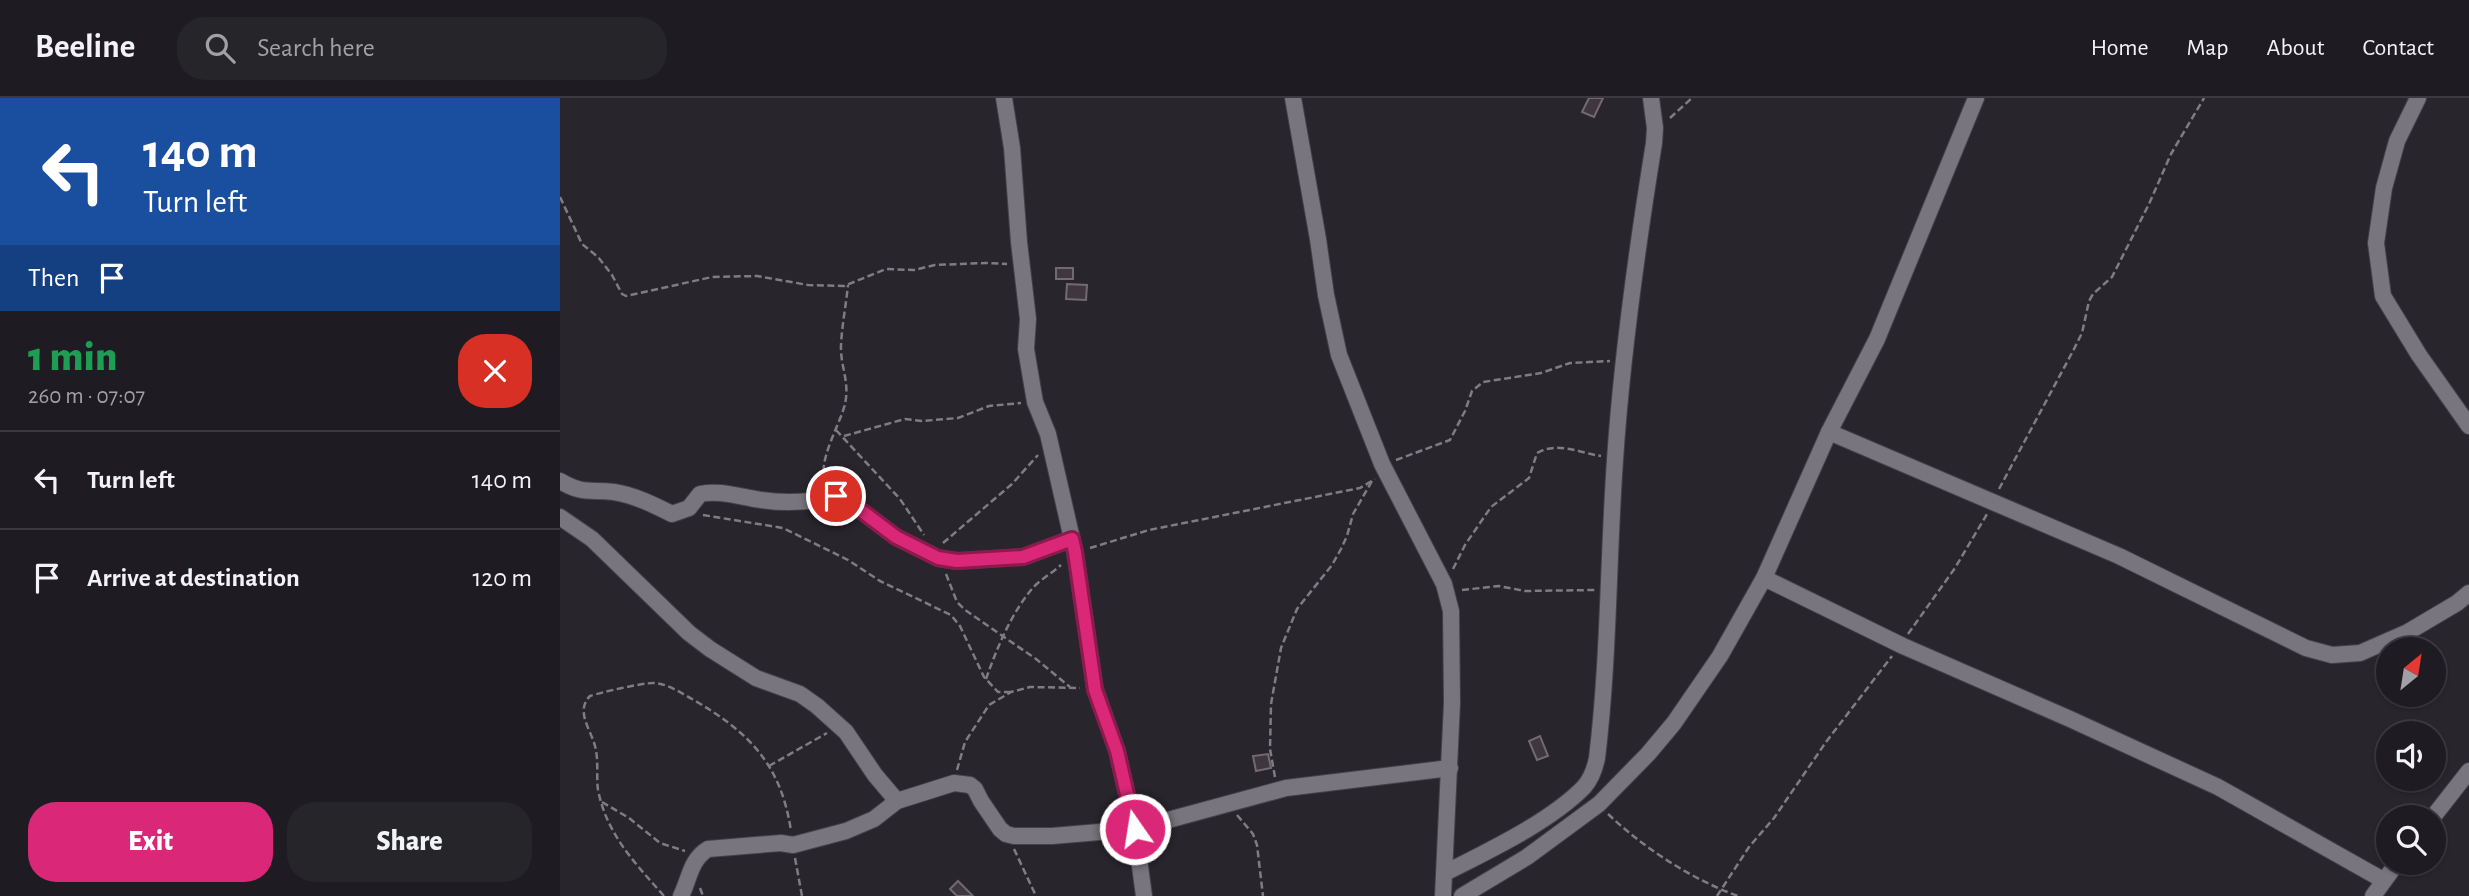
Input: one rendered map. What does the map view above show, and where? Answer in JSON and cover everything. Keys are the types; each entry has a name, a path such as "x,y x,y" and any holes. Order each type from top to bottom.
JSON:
{"street":[{"path":"1004,98 1012,148 1028,319 1026,349 1035,402 1050,442 1073,545 1095,690 1117,751 1135,829 1144,896"},
{"path":"1293,98 1326,295 1339,355 1381,472 1445,588 1451,611 1450,768 1443,896"},
{"path":"1445,873 1539,820 1585,785 1594,770 1603,713 1615,458 1631,300 1656,128 1651,98"},
{"path":"1462,896 1527,857 1599,804 1674,723 1720,656 1764,578 1829,432 1877,339 1976,98"},
{"path":"2418,98 2397,141 2384,188 2376,243 2383,296 2419,355 2469,426"},
{"path":"1829,432 2119,556 2306,648 2332,655 2360,653 2408,632 2469,593"},
{"path":"560,481 580,492 614,492 631,496 672,514 689,508 700,494 707,492 798,504 836,496 853,505 896,537 957,561 1023,557 1073,545"},
{"path":"560,517 592,539 689,633 710,649 756,678 800,694 839,726 897,802"},
{"path":"1764,578 1903,646 2218,788 2383,880"},
{"path":"681,896 694,862 708,849 751,848 781,843 793,845 845,831 874,819 897,802 954,783 970,785 975,789 981,802 1006,834 1052,836 1135,829 1278,790 1450,768"},
{"path":"2443,805 2469,772"},
{"path":"2373,896 2387,875"}],"path":[{"path":"1656,128 1692,98"},
{"path":"1717,896 1749,847 1774,818 1852,708 1889,659 1903,646 1908,634 1970,543 2082,333 2089,301 2112,277 2150,204 2171,154 2204,98"},
{"path":"560,197 582,244 598,257 626,296 712,277 757,276 808,285 848,284 886,269 914,270 935,265 986,263 1021,264"},
{"path":"836,496 822,475 848,388 841,346 848,284"},
{"path":"986,679 1012,618 1032,587 1046,579 1073,545 1360,488 1381,472 1450,440 1472,391 1483,382 1541,373 1570,363 1625,362"},
{"path":"843,437 905,419 922,421 957,418 989,406 1035,402"},
{"path":"836,430 900,499 936,554 957,602 1036,659 1069,687"},
{"path":"936,554 1012,484 1050,442"},
{"path":"1608,590 1525,591 1499,586 1445,588 1465,545 1491,507 1529,478 1537,453 1547,447 1559,447 1615,458"},
{"path":"1278,790 1270,749 1270,704 1281,648 1297,610 1332,565 1347,536 1353,514 1381,472"},
{"path":"683,511 783,528 848,561 880,581 951,615 960,626 986,679 998,692 1030,687 1095,690"},
{"path":"664,896 613,834 598,788 595,744 583,710 585,701 590,696 652,682 666,686 716,713 754,744 769,766 783,796 802,896"},
{"path":"954,783 965,742 989,705 1011,692"},
{"path":"769,766 839,726"},
{"path":"602,802 629,818 660,843 699,855"},
{"path":"1228,804 1253,834 1257,845 1263,896"},
{"path":"1599,804 1630,834 1699,878 1738,896"},
{"path":"1006,834 1036,896"}],"building":[{"path":"1589,98 1603,98 1594,117 1582,112"},
{"path":"1056,268 1073,268 1073,279 1056,279"},
{"path":"1067,284 1087,285 1086,300 1066,299"},
{"path":"1540,736 1548,756 1537,760 1529,741"},
{"path":"1268,754 1271,768 1256,771 1253,756"},
{"path":"958,881 973,896 957,896 950,889"}],"route":[{"path":"836,496 844,498 896,537 938,558 957,561 1023,557 1072,539 1095,690 1117,751 1135,829"}]}
